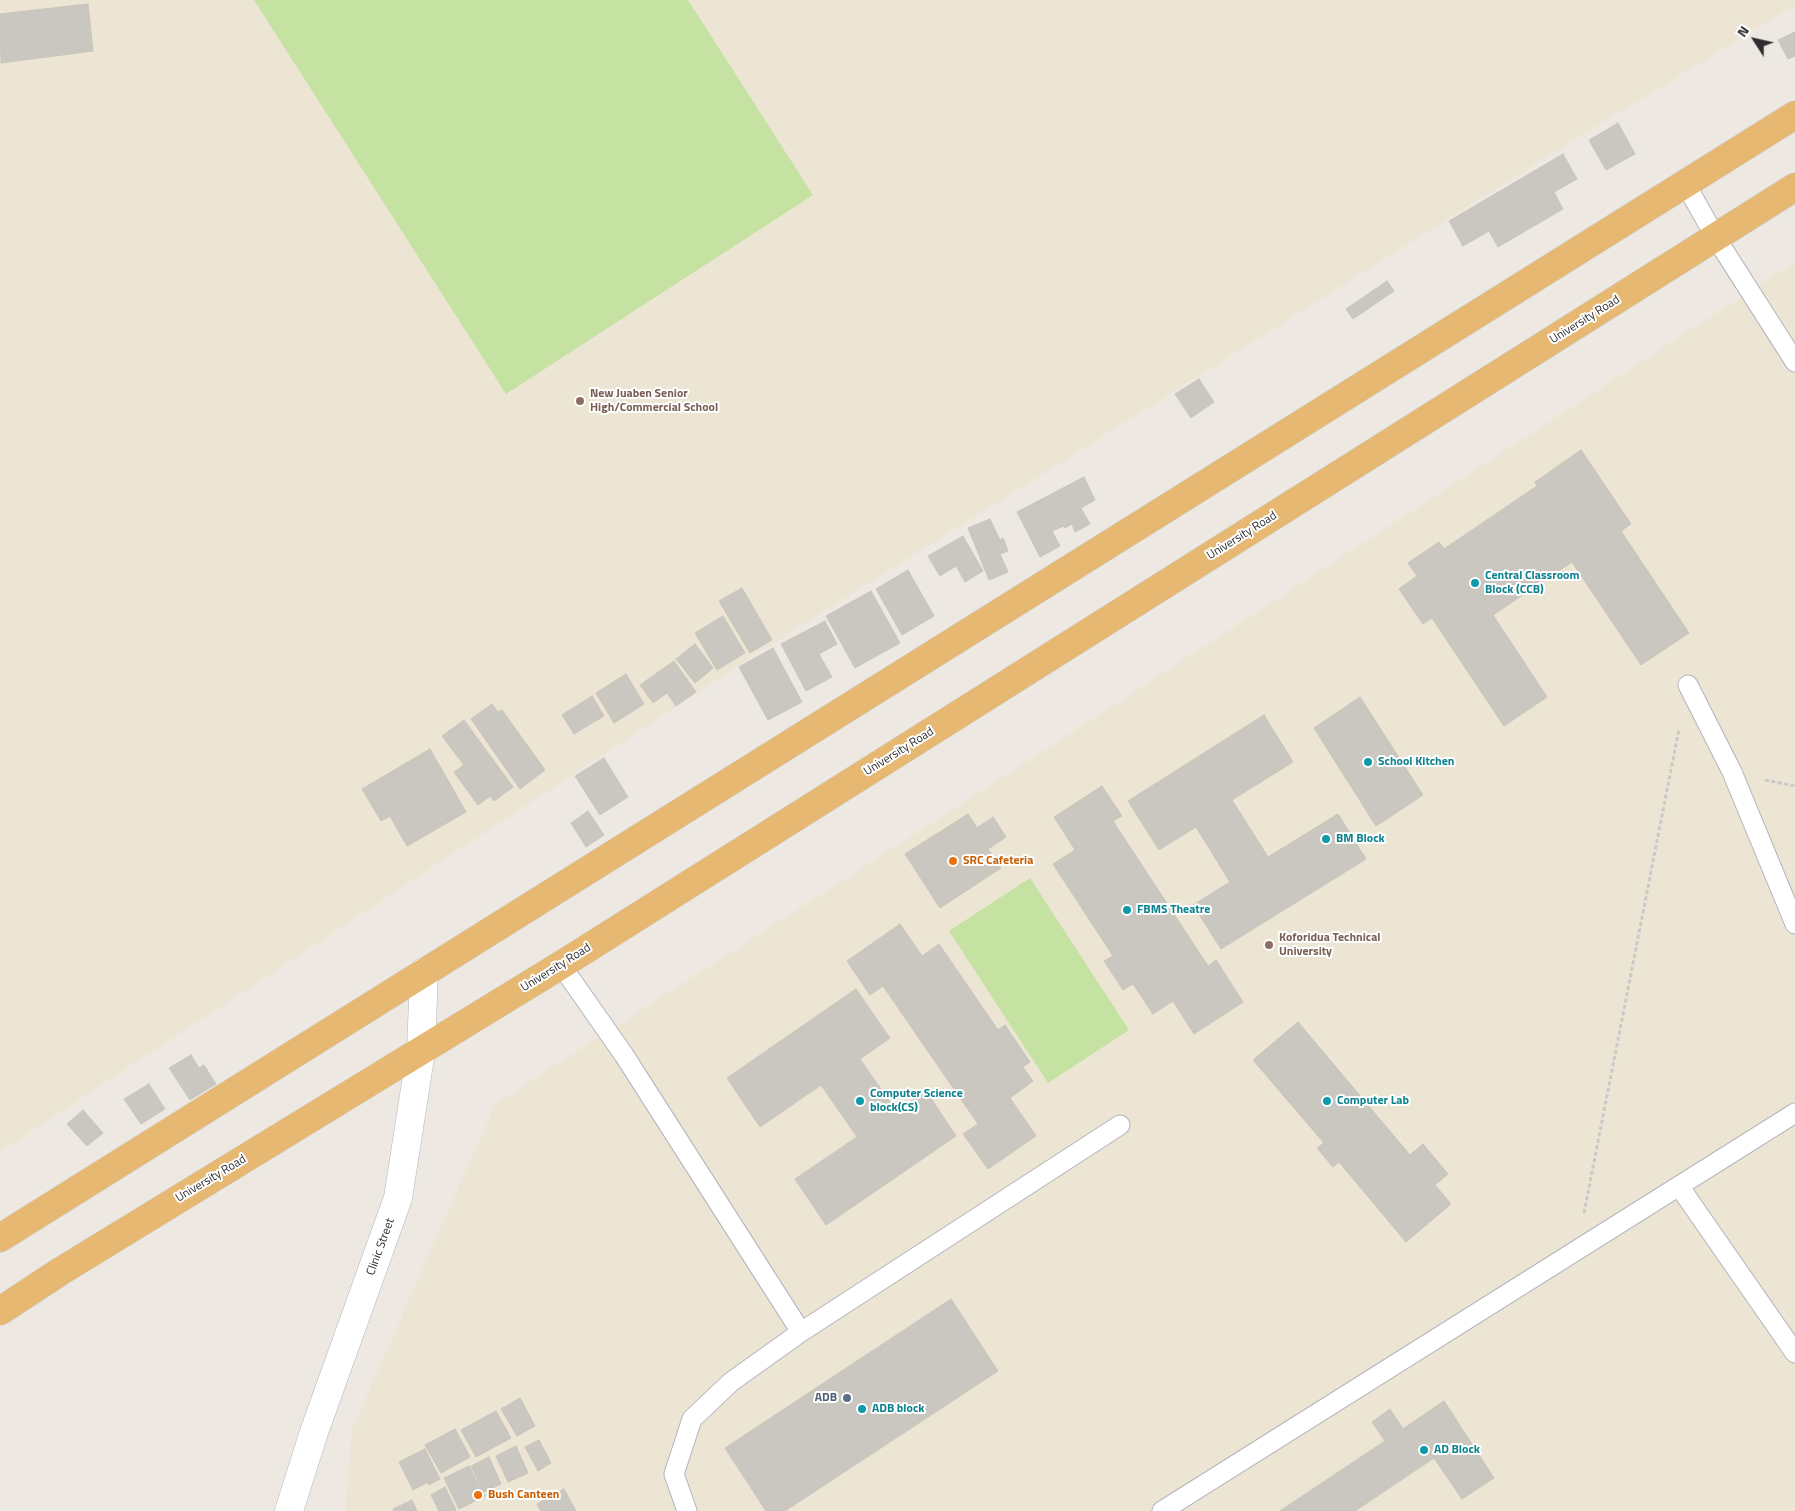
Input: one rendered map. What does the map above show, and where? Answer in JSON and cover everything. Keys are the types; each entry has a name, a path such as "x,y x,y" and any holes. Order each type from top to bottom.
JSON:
{"highway":[{"path":"0,1238 1795,115"},
{"name":"University Road","path":"0,1311 61,1271 561,965 1795,187"}],"street":[{"name":"Clinic Street","path":"290,1511 314,1432 398,1198 421,1051 424,972"}],"lane":[{"path":"1684,183 1716,238 1795,362"},
{"path":"1688,685 1732,772 1795,924"},
{"path":"561,965 624,1055 801,1332"},
{"path":"1162,1511 1795,1113"},
{"path":"688,1511 674,1474 692,1419 731,1382 801,1332 1120,1126"},
{"path":"1679,1186 1795,1354"}],"path":[{"path":"1576,1251 1688,685"}],"shaded area":[{"name":"New Juaben Senior High/Commercial School","path":"0,0 1795,0 1795,5 1566,145 753,656 0,1152"},
{"name":"Koforidua Technical University","path":"1795,262 1795,1511 345,1511 352,1429 495,1104 991,785"}],"green space":[{"path":"254,0 688,0 813,195 506,394"},
{"path":"1030,878 1129,1030 1048,1083 949,931"}],"building":[{"path":"88,4 93,51 1,63 0,14"},
{"path":"1795,32 1795,56 1788,59 1778,40"},
{"path":"1618,123 1635,154 1606,170 1589,140"},
{"path":"1563,154 1577,179 1554,192 1563,209 1498,247 1489,231 1463,246 1449,221"},
{"path":"1387,281 1394,291 1353,319 1346,309"},
{"path":"1199,379 1214,402 1191,418 1175,394"},
{"name":"Central Classroom Block (CCB)","path":"1581,450 1631,524 1621,531 1689,633 1641,665 1572,562 1493,615 1547,697 1504,726 1432,618 1423,624 1399,589 1417,576 1408,563 1439,542 1444,549 1537,486 1535,482"},
{"path":"1084,477 1095,500 1081,508 1090,524 1075,532 1072,524 1052,531 1060,546 1040,557 1017,512"},
{"path":"990,519 1000,540 1003,538 1008,551 1000,554 1008,572 989,580 968,528"},
{"path":"963,536 983,571 965,582 956,566 940,576 928,556"},
{"path":"908,570 934,616 902,635 876,589"},
{"path":"742,588 772,640 750,653 719,601"},
{"path":"871,591 900,643 855,668 826,616"},
{"path":"723,616 745,653 717,670 695,633"},
{"path":"825,621 837,644 819,654 832,677 806,691 781,644"},
{"path":"695,644 713,668 695,683 676,659"},
{"path":"773,648 802,702 768,720 739,667"},
{"path":"674,661 696,692 676,706 667,693 653,703 640,685"},
{"path":"626,674 644,704 614,723 596,693"},
{"path":"592,696 604,716 574,734 562,715"},
{"name":"School Kitchen","path":"1360,697 1423,795 1376,826 1314,728"},
{"path":"492,704 498,712 502,710 545,770 520,789 471,719"},
{"name":"BM Block","path":"1264,715 1293,762 1232,800 1268,857 1338,814 1366,859 1221,949 1193,905 1230,882 1196,827 1159,850 1128,801"},
{"path":"464,720 513,787 494,801 490,796 478,805 454,772 464,765 442,736"},
{"path":"430,749 466,812 407,846 390,816 381,821 362,789"},
{"path":"604,758 628,797 600,815 575,776"},
{"name":"FBMS Theatre","path":"1102,786 1122,816 1113,821 1208,966 1216,960 1243,1002 1194,1034 1173,1001 1153,1014 1133,984 1123,990 1104,961 1113,956 1053,864 1075,850 1054,817"},
{"path":"588,811 604,835 586,847 571,823"},
{"name":"SRC Cafeteria","path":"968,814 977,828 993,817 1006,837 988,849 1001,868 940,908 905,854"},
{"path":"900,924 922,956 939,944 998,1030 1005,1025 1030,1062 1023,1067 1033,1081 1010,1098 1036,1136 988,1169 963,1134 978,1124 883,986 870,995 847,961"},
{"name":"Computer Science block(CS)","path":"856,989 890,1038 860,1059 896,1111 926,1091 956,1136 826,1225 795,1179 857,1137 821,1085 760,1127 727,1078"},
{"name":"Computer Lab","path":"1298,1022 1410,1155 1423,1144 1448,1174 1435,1185 1451,1204 1406,1242 1339,1162 1333,1167 1317,1148 1324,1143 1253,1060"},
{"path":"191,1055 199,1068 204,1065 216,1084 190,1100 169,1068"},
{"path":"149,1084 165,1109 141,1124 124,1099"},
{"path":"83,1110 103,1133 87,1146 67,1124"},
{"name":"ADB block","path":"951,1299 998,1371 785,1511 766,1511 725,1448"},
{"path":"520,1398 535,1426 517,1436 501,1409"},
{"name":"AD Block","path":"1444,1401 1494,1478 1462,1499 1434,1458 1355,1511 1280,1511 1385,1441 1372,1422 1390,1409 1403,1429"},
{"path":"496,1411 511,1438 476,1457 461,1430"},
{"path":"455,1429 470,1457 441,1473 425,1445"},
{"path":"539,1440 551,1463 538,1471 525,1447"},
{"path":"516,1446 528,1473 508,1482 496,1456"},
{"path":"425,1449 440,1479 429,1485 428,1482 413,1490 399,1462"},
{"path":"489,1457 501,1484 484,1492 471,1466"},
{"path":"469,1466 485,1496 459,1509 444,1478"},
{"path":"445,1487 456,1510 454,1511 439,1511 431,1495"},
{"path":"564,1489 576,1511 541,1511 537,1504"},
{"path":"412,1500 417,1511 394,1511 393,1509"}],"place":[{"name":"New Juaben Senior High/Commercial School","path":"580,401"},
{"name":"Central Classroom Block (CCB)","path":"1475,583"},
{"name":"School Kitchen","path":"1368,762"},
{"name":"BM Block","path":"1326,839"},
{"name":"SRC Cafeteria","path":"953,861"},
{"name":"FBMS Theatre","path":"1127,910"},
{"name":"Koforidua Technical University","path":"1269,945"},
{"name":"Computer Science block(CS)","path":"860,1101"},
{"name":"Computer Lab","path":"1327,1101"},
{"name":"ADB","path":"847,1398"},
{"name":"ADB block","path":"862,1409"},
{"name":"AD Block","path":"1424,1450"},
{"name":"Bush Canteen","path":"478,1495"}]}
